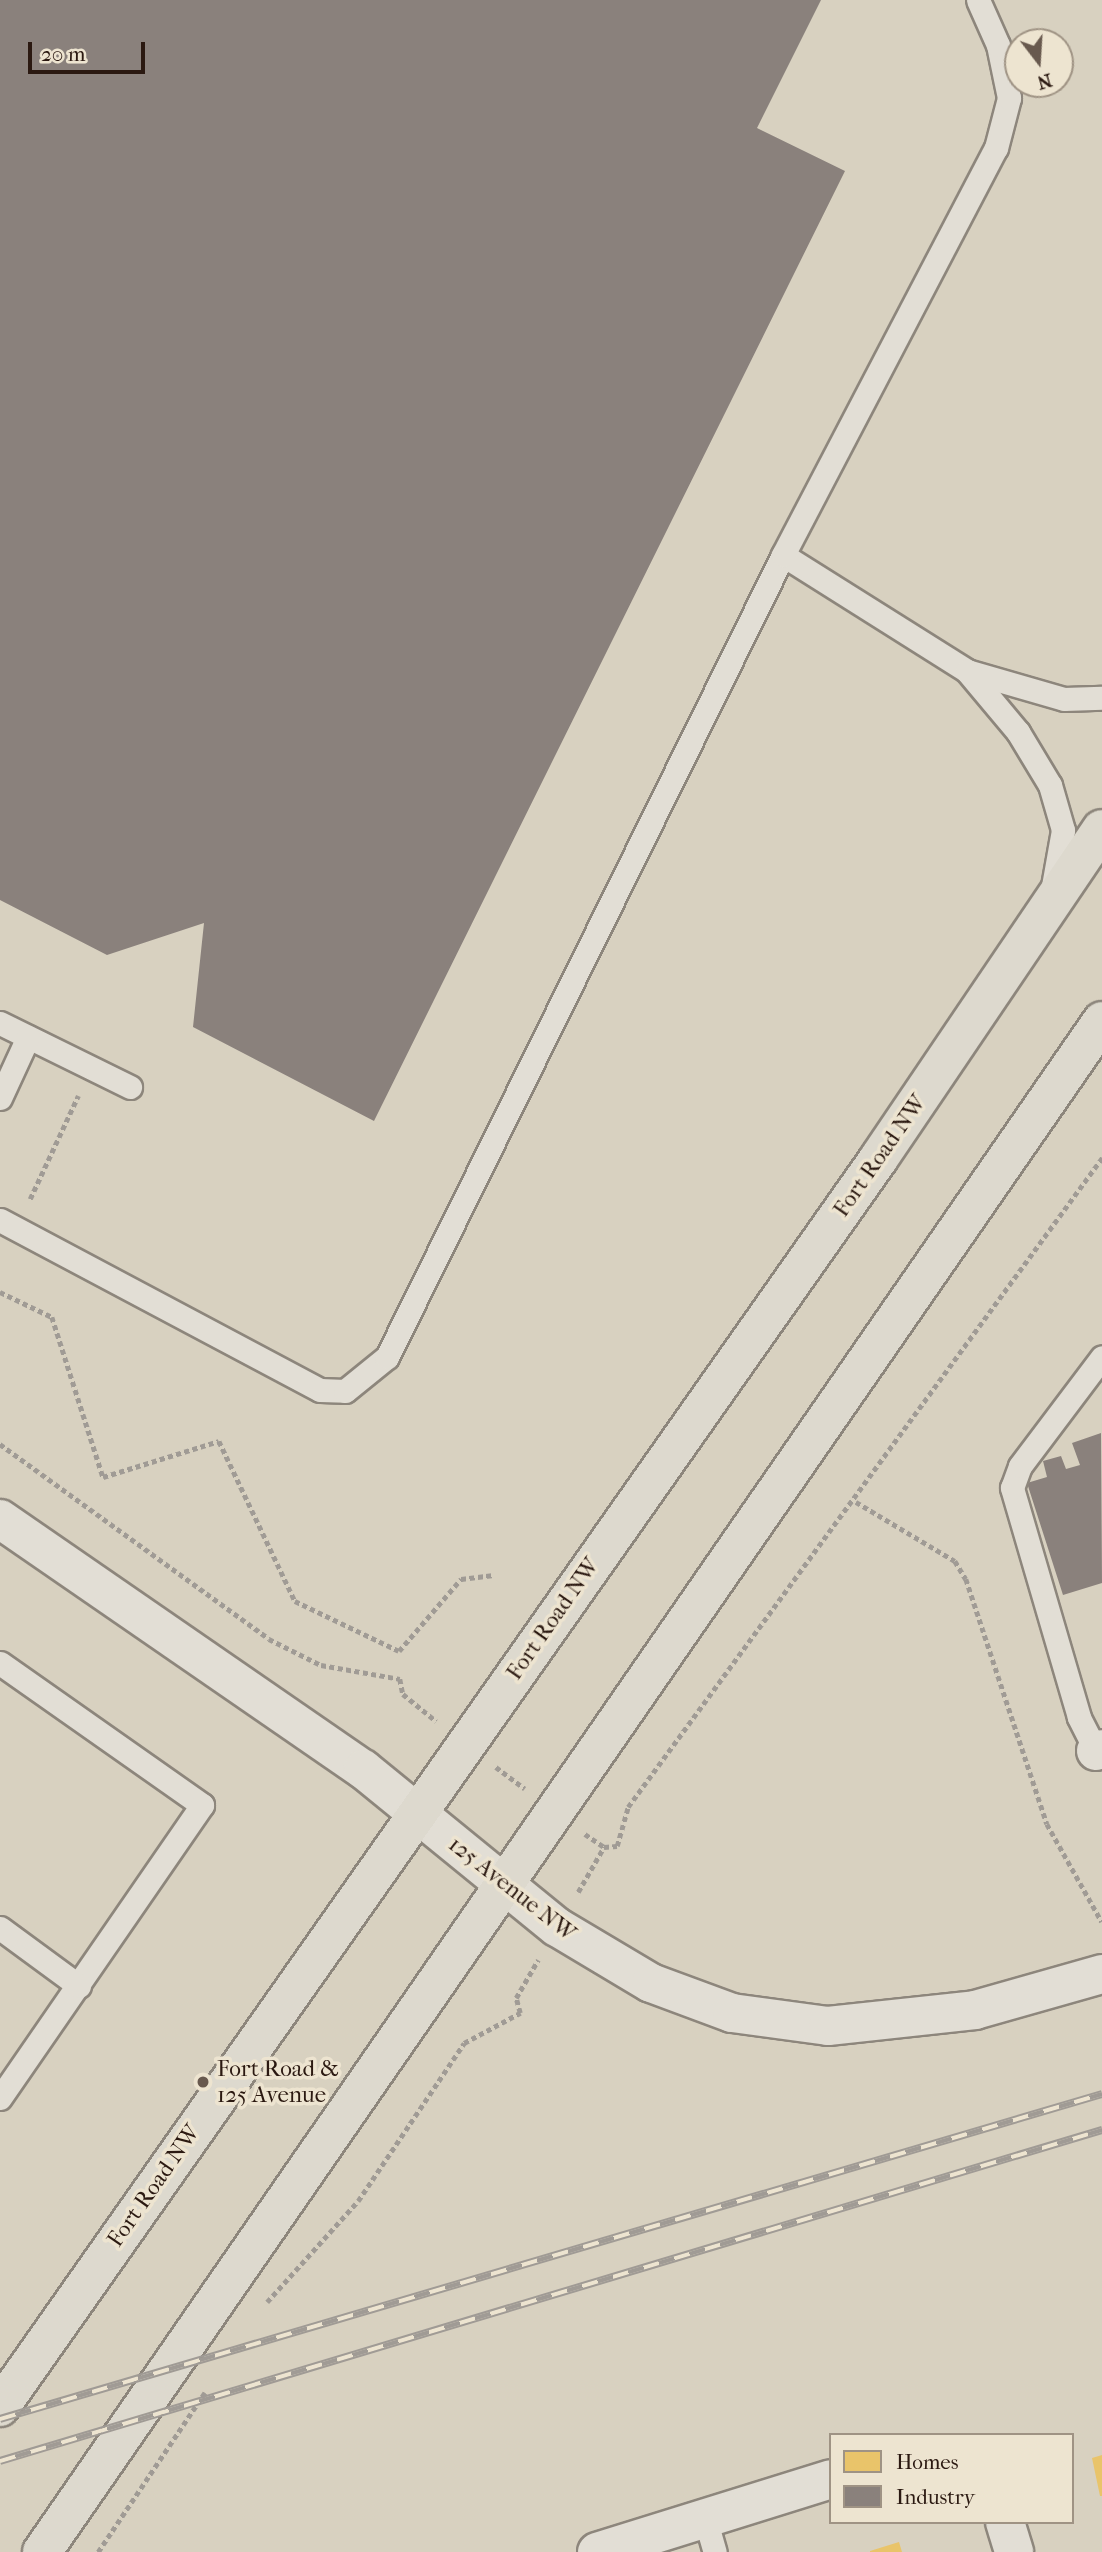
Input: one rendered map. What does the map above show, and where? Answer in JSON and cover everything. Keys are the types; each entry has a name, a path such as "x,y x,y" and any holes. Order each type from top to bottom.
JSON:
{"main road":[{"name":"Fort Road NW","path":"0,2407 1045,915 1102,829"},
{"path":"41,2552 501,1884 1102,1021"}],"street":[{"name":"125 Avenue NW","path":"0,1519 363,1769 501,1884 612,1964 651,1983 774,2021 906,2022 975,2010 1102,1974"},
{"path":"597,2552 710,2535 829,2480"},
{"path":"1006,2524 1014,2552"}],"lane":[{"path":"8,1224 320,1391 345,1391 365,1380 387,1357 783,555 1007,120 1005,70 978,0"},
{"path":"783,555 967,671 1064,699 1102,698"},
{"path":"967,671 1017,732 1059,809 1058,868 1045,915"},
{"path":"0,1023 130,1087"},
{"path":"0,1097 28,1037"},
{"path":"1099,1750 1079,1717 1012,1488 1020,1466 1102,1357"},
{"path":"0,1663 202,1805 0,2098"},
{"path":"0,1928 79,1986"}],"path":[{"path":"8,1224 78,1096"},
{"path":"0,1444 295,1655 351,1673 400,1679 403,1694 464,1743 604,1847 617,1846 628,1807 856,1502 1102,1158"},
{"path":"0,1292 52,1317 103,1477 219,1441 295,1601 399,1651 461,1579 492,1575"},
{"path":"856,1502 955,1561 966,1579 1047,1824 1102,1922"},
{"path":"262,2308 358,2201 464,2043 520,2013 516,1998"},
{"path":"98,2552 212,2381"}],"building: Homes":[{"path":"1102,2455 1102,2496 1100,2496 1092,2458"},
{"path":"899,2542 902,2552 870,2552 870,2551"}],"building: Industry":[{"path":"0,0 821,0 757,128 845,171 374,1121 193,1027 204,923 107,955 0,900"},
{"path":"1101,1433 1102,1583 1063,1595 1027,1483 1047,1477 1043,1461 1061,1456 1066,1469 1080,1465 1072,1443"}],"railway":[{"path":"0,2419 1102,2094"},
{"path":"0,2461 1102,2130"}],"place":[{"name":"Fort Road & 125 Avenue","path":"203,2082"}]}
